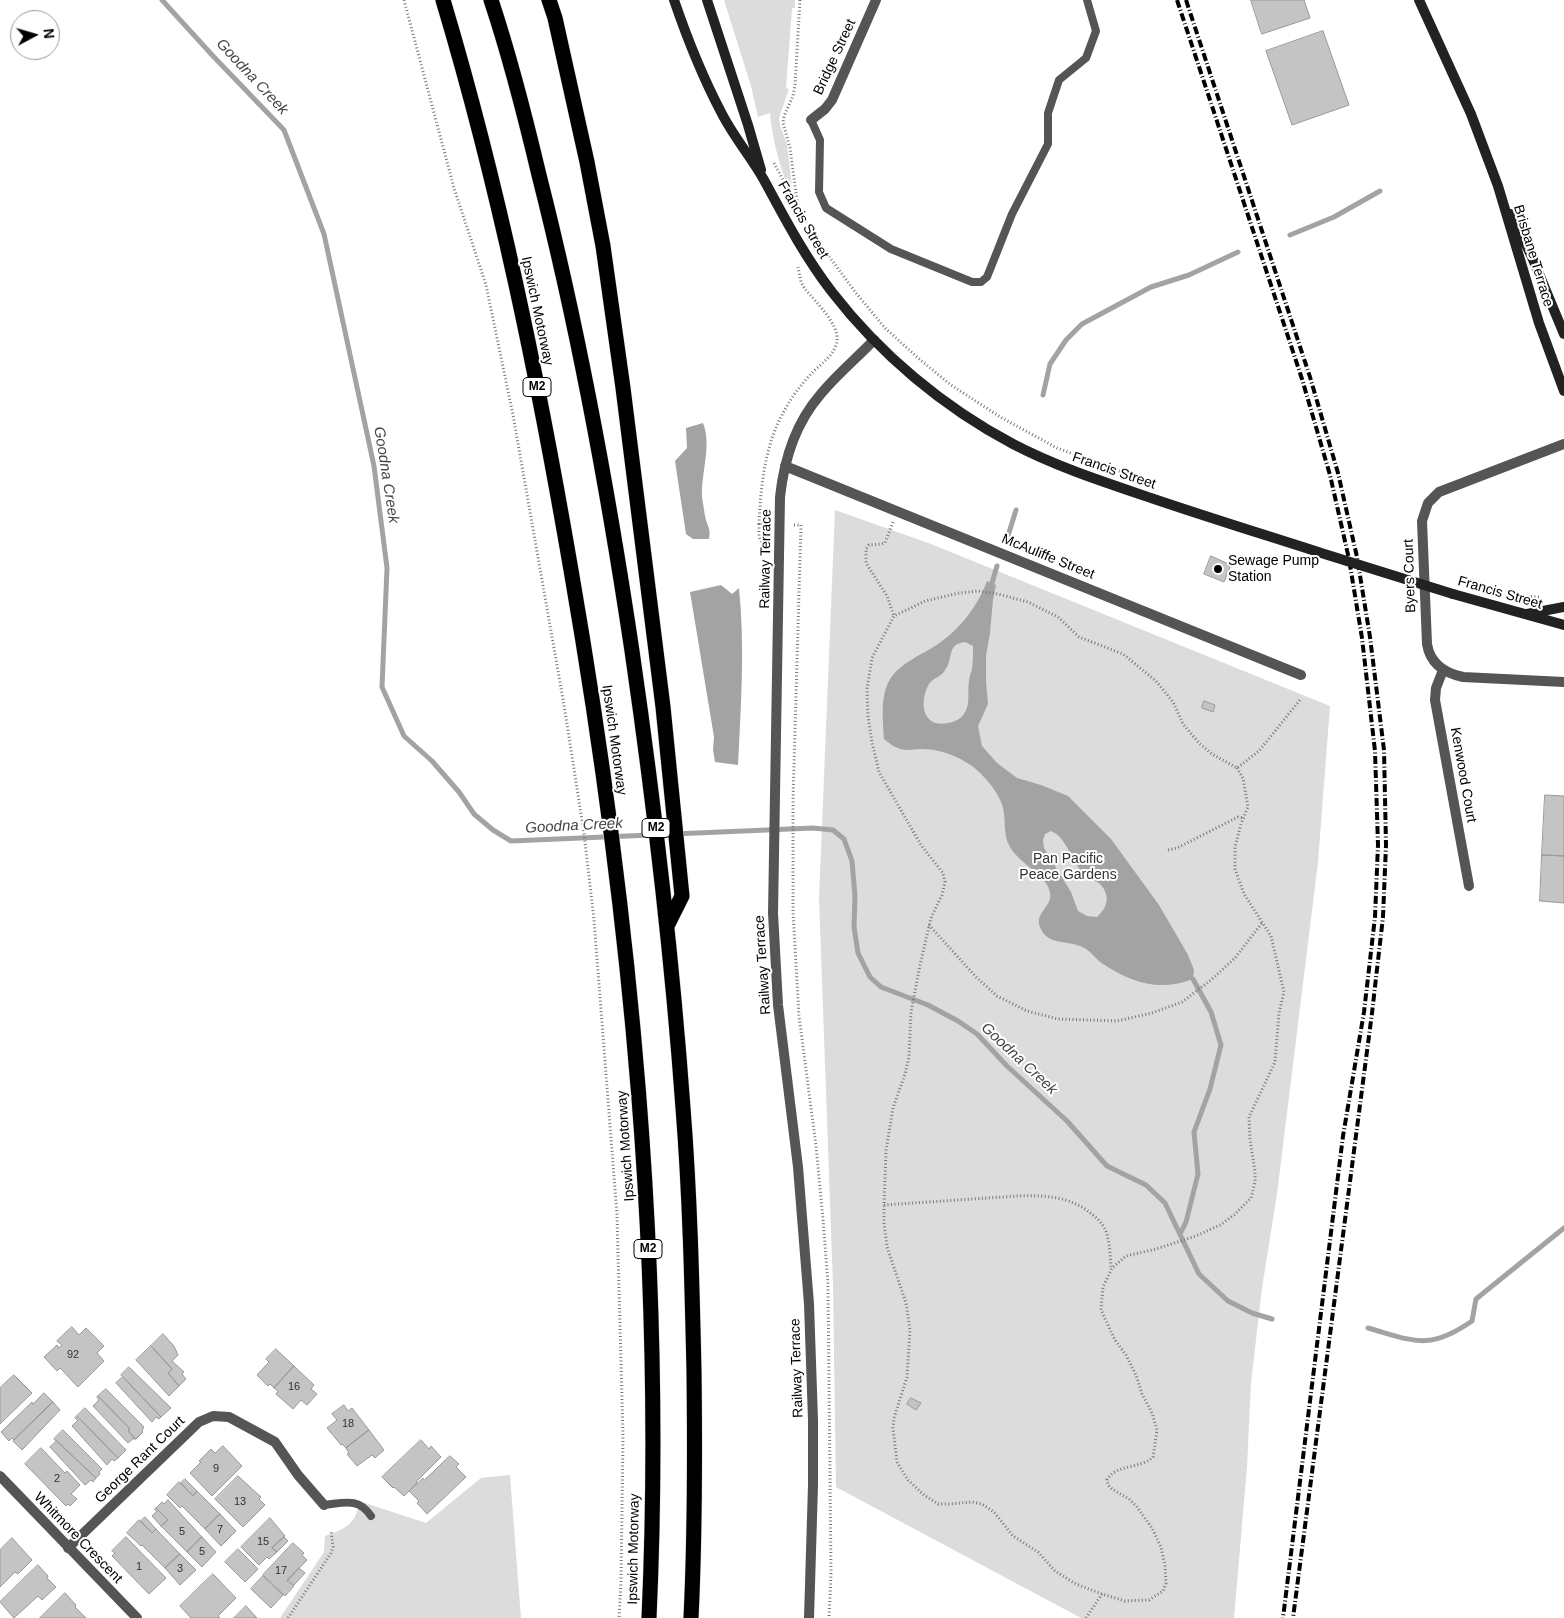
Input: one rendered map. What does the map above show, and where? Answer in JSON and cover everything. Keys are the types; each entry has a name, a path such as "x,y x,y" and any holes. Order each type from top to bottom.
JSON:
{"highway":[{"name":"Ipswich Motorway","path":"443,0 490,169 518,296 559,501 590,684 618,882 639,1087 650,1284 652,1532 649,1618"},
{"name":"M2","path":"492,0 529,134 579,343 601,458 620,574 662,877 684,1110 692,1282 695,1516 691,1618"},
{"path":"549,0 555,18 587,162 603,246 623,388 681,876 682,896 667,926"},
{"path":"553,0 555,18"}],"main road":[{"name":"Francis Street","path":"674,0 705,79 717,104 736,139 763,178 806,255 843,306 874,340 914,377 953,407 995,434 1031,453 1107,483 1453,594 1564,625"},
{"name":"Francis Street","path":"707,0 763,178"},
{"name":"Brisbane Terrace","path":"1419,0 1471,114 1498,186 1539,323 1564,391"},
{"name":"Brisbane Terrace","path":"1498,186 1532,257 1564,334"},
{"path":"1524,615 1564,608"}],"street":[{"name":"Bridge Street","path":"811,120 825,109 832,100 876,0"},
{"name":"Railway Terrace","path":"809,1618 813,1504 813,1420 809,1304 798,1167 778,1005 773,913 780,497 785,466 794,438 813,402 874,340"},
{"name":"Byers Court","path":"1443,670 1433,661 1427,644 1422,529 1423,515 1428,504 1434,496 1444,490 1564,444"},
{"name":"McAuliffe Street","path":"785,466 1301,674"},
{"path":"1443,670 1469,678 1564,682"},
{"name":"Kenwood Court","path":"1443,670 1436,688 1435,700 1469,886"},
{"name":"George Rant Court","path":"68,1548 199,1422 213,1416 229,1417 275,1442 324,1505"},
{"name":"Whitmore Crescent","path":"0,1476 138,1618"}],"lane":[{"path":"811,120 820,140 820,192 826,208 891,249 972,282 981,282 987,277 1012,214 1048,144 1048,113 1059,80 1086,58 1096,32 1088,0"},
{"path":"324,1505 355,1502 366,1508 371,1516"}],"path":[{"path":"404,0 454,188 486,285 513,415 577,781 591,886 617,1215 623,1435 619,1618"},
{"path":"800,0 793,96 783,123 790,148 798,208 814,236 856,293 885,328 951,385 1002,418 1057,448 1140,479"},
{"path":"831,270 837,265"},
{"path":"766,524 759,524 762,477 778,422 809,376 833,352 837,344 834,326 805,289 811,284"},
{"path":"894,616 886,596 866,564 865,555 869,545 885,543 897,510"},
{"path":"793,870 793,799 801,525 794,525"},
{"path":"978,591 1028,602 1058,617 1079,636 1124,654 1156,681 1173,702 1183,724 1199,744 1236,768 1242,778 1248,801 1248,807 1235,847 1235,869 1244,894 1270,932 1284,992 1275,1062 1249,1117 1255,1171 1254,1191 1246,1204 1234,1216 1220,1225 1196,1236 1156,1249 1126,1256 1112,1268 1103,1287 1101,1310 1115,1340 1126,1355 1136,1375 1157,1430 1151,1460 1145,1464 1115,1472 1108,1478 1107,1482 1112,1489 1133,1502 1157,1538 1163,1556 1166,1583 1163,1591 1149,1600 1125,1601 1076,1584 1055,1571 1038,1552 1012,1536 994,1512 982,1504 972,1502 938,1504 924,1495 908,1480 897,1462 893,1428 894,1418 907,1377 910,1330 906,1303 888,1247 884,1223 886,1151 893,1108 909,1057 911,1012 915,990 929,925 942,895 944,878 943,873 921,844 879,772 868,717 867,689 872,658 894,616 925,601 959,593 978,591"},
{"path":"1507,594 1544,597"},
{"path":"1236,768 1259,751 1300,700"},
{"path":"1168,850 1177,848 1238,817 1244,818"},
{"path":"929,925 976,977 997,996 1026,1011 1058,1018 1117,1021 1152,1013 1182,1002 1190,997 1235,958 1263,923"},
{"path":"884,1204 1031,1196 1067,1200 1091,1213 1101,1223 1107,1238 1112,1268"},
{"path":"288,1618 332,1553 331,1530"},
{"path":"1086,1618 1102,1594"}],"green space":[{"path":"724,0 795,0 795,8 792,8 786,88 789,89 779,118 787,144 793,196 778,156 770,113 758,117 751,86"},
{"name":"Pan Pacific Peace Gardens","path":"835,510 931,544 1330,706 1318,862 1277,1194 1262,1288 1251,1383 1247,1467 1234,1618 1081,1618 836,1487 833,1285 819,898"},
{"path":"510,1475 521,1618 280,1618 324,1552 325,1536 344,1528 353,1520 359,1501 426,1523 481,1478"}],"shaded area":[{"path":"703,423 706,450 702,497 709,539 693,539 686,534 675,461 687,448 686,428"},
{"path":"987,581 996,585 986,656 988,704 978,726 982,746 997,763 1017,778 1068,796 1111,839 1159,905 1188,955 1194,970 1193,979 1169,985 1146,984 1135,981 1103,964 1084,948 1075,944 1054,940 1045,935 1039,925 1039,920 1050,898 1048,887 1044,880 1018,858 1009,845 1002,804 989,783 971,765 955,756 938,751 900,749 884,739 883,702 889,681 905,664 938,644 953,632 967,617","holes":["965,642 973,646 966,710 955,721 940,724 934,722 929,719 924,709 927,688 932,680 941,675 947,667 953,648","1051,831 1064,843 1084,874 1104,889 1107,898 1106,904 1097,917 1087,916 1078,911 1071,892 1044,848 1043,840 1045,834"]},
{"path":"721,585 732,594 739,588 742,654 738,765 715,762 713,750 714,737 690,592"}],"building":[{"path":"1251,0 1304,0 1310,18 1262,34"},
{"path":"1323,31 1349,105 1292,125 1266,51"},
{"name":"Sewage Pump Station","path":"1211,556 1231,565 1224,582 1204,574"},
{"path":"1204,701 1215,705 1213,712 1202,708"},
{"path":"1545,795 1564,796 1564,856 1542,855"},
{"path":"1542,855 1564,856 1564,903 1540,901"},
{"path":"72,1327 79,1335 86,1328 104,1346 97,1353 104,1361 78,1387 60,1368 57,1371 44,1357 57,1345 59,1348 62,1345 57,1341"},
{"path":"163,1334 174,1346 178,1355 172,1361 184,1372 182,1374 186,1379 179,1386 168,1373 172,1369 151,1346"},
{"path":"151,1346 172,1369 168,1373 179,1386 169,1396 136,1360"},
{"path":"276,1349 294,1366 274,1388 270,1384 268,1386 257,1375 269,1362 266,1359"},
{"path":"294,1366 314,1385 311,1389 317,1394 307,1405 301,1400 293,1409 276,1394 278,1391 274,1388"},
{"path":"129,1367 171,1408 161,1417 121,1375"},
{"path":"14,1375 32,1393 0,1424 0,1388"},
{"path":"123,1377 161,1417 159,1419 156,1417 152,1422 116,1383"},
{"path":"106,1389 144,1427 143,1432 136,1439 129,1432 129,1428 98,1396"},
{"path":"44,1393 53,1402 14,1440 12,1438 9,1441 1,1432"},
{"path":"98,1396 129,1428 129,1432 134,1438 128,1443 93,1406 99,1400"},
{"path":"911,1398 921,1403 916,1410 907,1404"},
{"path":"53,1402 60,1410 22,1450 13,1441"},
{"path":"344,1405 348,1411 352,1408 369,1430 346,1448 341,1445 327,1428 337,1420 332,1414"},
{"path":"85,1408 126,1450 118,1458 77,1416"},
{"path":"77,1416 118,1458 114,1461 112,1459 107,1465 72,1426 78,1420 75,1418"},
{"path":"63,1430 102,1469 96,1478 54,1439"},
{"path":"369,1430 384,1450 375,1458 372,1455 357,1466 347,1454 349,1453 346,1448"},
{"path":"421,1440 429,1449 431,1446 441,1457 404,1496 382,1477"},
{"path":"57,1441 96,1478 93,1482 91,1480 85,1485 50,1447"},
{"path":"223,1446 242,1466 212,1496 190,1473 211,1449 215,1453"},
{"path":"41,1448 65,1473 67,1471 80,1485 71,1494 77,1499 70,1506 68,1504 66,1506 25,1464"},
{"path":"450,1456 459,1464 456,1467 466,1477 427,1514 417,1503 419,1501 409,1491"},
{"path":"238,1476 261,1497 259,1499 265,1505 243,1527 215,1499"},
{"path":"185,1479 197,1491 193,1496 181,1483"},
{"path":"179,1482 193,1496 197,1491 220,1514 205,1529 182,1506 180,1508 167,1495"},
{"path":"168,1500 202,1537 187,1552 161,1526 168,1520 156,1508 162,1502 164,1504"},
{"path":"156,1508 168,1520 161,1526 152,1516 157,1511 155,1510"},
{"path":"220,1514 236,1531 221,1546 205,1529"},
{"path":"145,1517 156,1529 152,1533 141,1521"},
{"path":"270,1518 285,1536 272,1548 277,1552 269,1559 267,1557 259,1565 241,1547"},
{"path":"139,1520 152,1533 156,1529 180,1554 165,1568 127,1533"},
{"path":"126,1537 166,1578 149,1594 112,1556 115,1553 112,1551"},
{"path":"202,1537 216,1552 202,1567 187,1552"},
{"path":"284,1537 288,1541 277,1552 272,1548"},
{"path":"12,1538 32,1560 18,1574 15,1572 0,1587 0,1550"},
{"path":"293,1543 304,1553 302,1555 307,1560 287,1581 294,1586 285,1596 263,1575"},
{"path":"238,1549 258,1569 245,1582 225,1562"},
{"path":"180,1554 196,1570 180,1585 165,1568"},
{"path":"38,1565 56,1587 42,1600 38,1596 14,1618 0,1602"},
{"path":"299,1568 305,1573 294,1585 288,1580"},
{"path":"213,1574 236,1598 218,1616 220,1618 191,1618 180,1606"},
{"path":"263,1576 283,1595 271,1608 251,1589"},
{"path":"65,1593 86,1618 40,1618"},
{"path":"246,1606 257,1618 234,1618"}],"waterway":[{"name":"Goodna Creek","path":"162,0 284,130 324,234 374,466 387,568 382,687 404,736 432,761 459,792 474,814 493,830 511,841 813,828 833,830 844,839 852,861 855,896 854,927 858,953 870,977 881,987 928,1005 958,1021 977,1034 1007,1066 1067,1121 1107,1166 1146,1185 1165,1203 1199,1274 1228,1301 1252,1313 1272,1319"},
{"path":"1290,235 1334,217 1380,191"},
{"path":"1043,395 1050,364 1066,340 1082,324 1151,287 1189,275 1238,252"},
{"path":"1007,539 1016,510"},
{"path":"990,590 997,566"},
{"path":"1180,1234 1186,1222 1198,1174 1194,1132 1210,1089 1221,1045 1211,1012 1193,979"},
{"name":"Goodna Creek","path":"1368,1328 1398,1337 1421,1341 1444,1337 1472,1321 1476,1299 1564,1228"}],"railway":[{"path":"1177,0 1302,379 1330,475 1349,559 1362,638 1375,751 1378,845 1375,917 1364,1012 1343,1136 1283,1618"},
{"path":"1186,0 1310,377 1338,473 1357,557 1370,637 1384,750 1386,845 1383,917 1293,1618"}],"place":[{"name":"Sewage Pump Station","path":"1218,569"}]}
